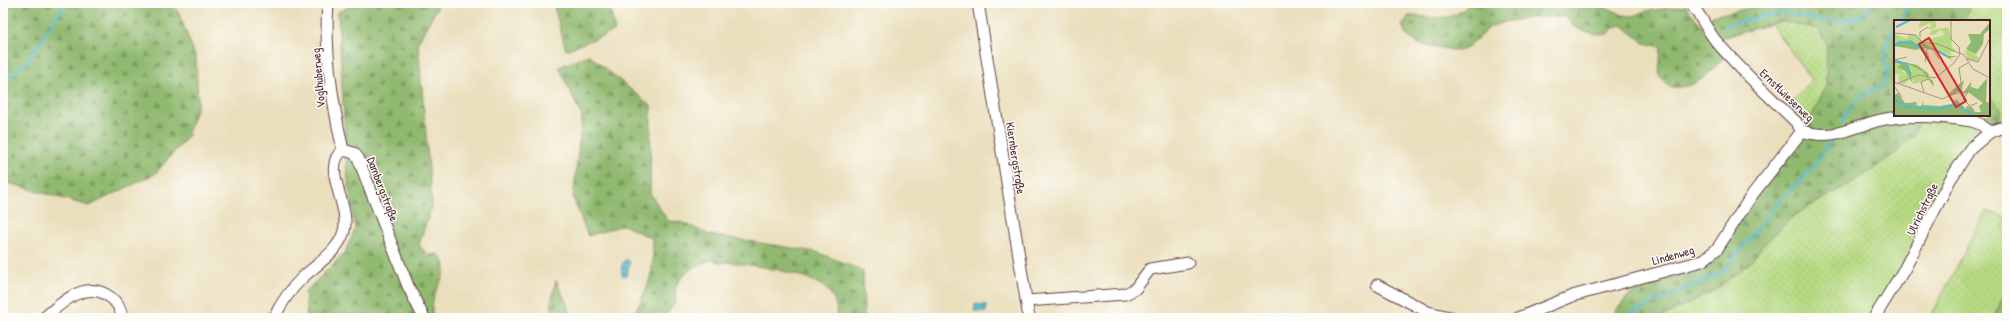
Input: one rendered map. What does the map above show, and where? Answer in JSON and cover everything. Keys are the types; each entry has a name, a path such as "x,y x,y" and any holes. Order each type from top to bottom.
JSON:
{"street":[{"name":"Voglhuberweg","path":"328,3 332,100 343,150"},
{"name":"Kiernbergstraße","path":"978,3 1029,318"},
{"name":"Ernstlwieserweg","path":"1690,3 1722,48 1796,122 1802,131 1820,135 1852,130 1881,120 1912,118 1972,121 1980,124 1990,132"},
{"name":"Ulrichstraße","path":"1874,318 1905,268 1960,163 1970,149 1990,132 2007,126"},
{"name":"Lindenweg","path":"1518,318 1572,296 1702,261 1717,249 1752,195 1802,131"},
{"path":"274,318 290,292 343,237 345,230 345,214 334,169 334,160 343,150"},
{"name":"Dambergstraße","path":"343,150 354,153 358,158 408,286 424,318"},
{"path":"1026,301 1125,294 1135,289 1150,269 1188,263"},
{"path":"1376,285 1428,312 1454,318"},
{"path":"44,318 66,299 86,290 97,290 113,299 119,306 122,318"}],"green space":[{"path":"3,3 170,3 179,13 196,58 198,103 187,137 155,174 89,206 8,183 3,187"},
{"path":"358,3 434,3 437,8 418,42 432,205 419,245 428,255 438,254 442,259 445,269 444,275 434,296 432,304 432,318 307,318 305,292 345,252 355,229 347,173 338,12"},
{"path":"553,3 609,3 615,31 566,50"},
{"path":"1470,3 1597,3 1623,15 1634,16 1646,11 1686,6 1725,56 1707,75 1695,83 1688,86 1669,87 1659,75 1661,47 1644,43 1622,25 1614,27 1608,34 1596,34 1579,29 1565,17 1526,18 1505,22 1490,27 1469,46 1459,51 1419,44 1406,35 1402,25 1409,16 1450,16 1457,14"},
{"path":"1774,3 1971,3 1964,20 1894,20 1894,116 1990,116 1990,95 1998,106 2001,114 1995,121 1918,122 1912,137 1897,152 1861,177 1793,216 1761,247 1750,263 1716,289 1660,318 1610,318 1629,295 1693,268 1745,210 1806,129 1826,86 1827,46 1819,29 1782,21 1717,39 1708,23 1711,16"},
{"path":"1971,3 2007,3 2007,116 1995,121 2001,114 1990,95 1990,20 1964,20"},
{"path":"1782,21 1820,29 1827,46 1826,86 1806,129 1785,109 1812,80 1771,24"},
{"path":"589,55 651,106 650,193 668,221 684,223 710,235 817,252 863,271 864,318 837,318 835,302 826,288 801,276 770,268 729,262 720,263 712,259 692,268 681,278 675,288 676,301 664,318 631,318 646,289 652,270 652,238 623,225 588,236 573,198 582,117 559,67"},
{"path":"1968,116 1980,131 1960,157 1895,279 1868,318 1660,318 1716,289 1750,263 1761,247 1793,216 1861,177 1897,152 1912,137 1918,122"},
{"path":"1986,211 2007,218 2004,228 2007,241 2007,288 1996,313 2000,318 1930,318"},
{"path":"556,280 573,318 553,318 551,303"},
{"path":"2007,288 2007,318 2000,318 1996,313"}],"water":[{"path":"626,259 630,262 627,275 623,276 622,267"},
{"path":"975,304 986,305 986,312 974,311"}],"waterway":[{"path":"3,81 26,63 66,3"},
{"path":"1726,25 1783,12 1818,20 1841,21 1861,16 1873,3"},
{"path":"1900,20 1911,3"},
{"path":"1843,121 1849,109 1862,95 1883,85 1888,74 1884,56 1890,35 1894,29"},
{"path":"1621,318 1723,272 1780,200 1811,170 1832,138"}]}
